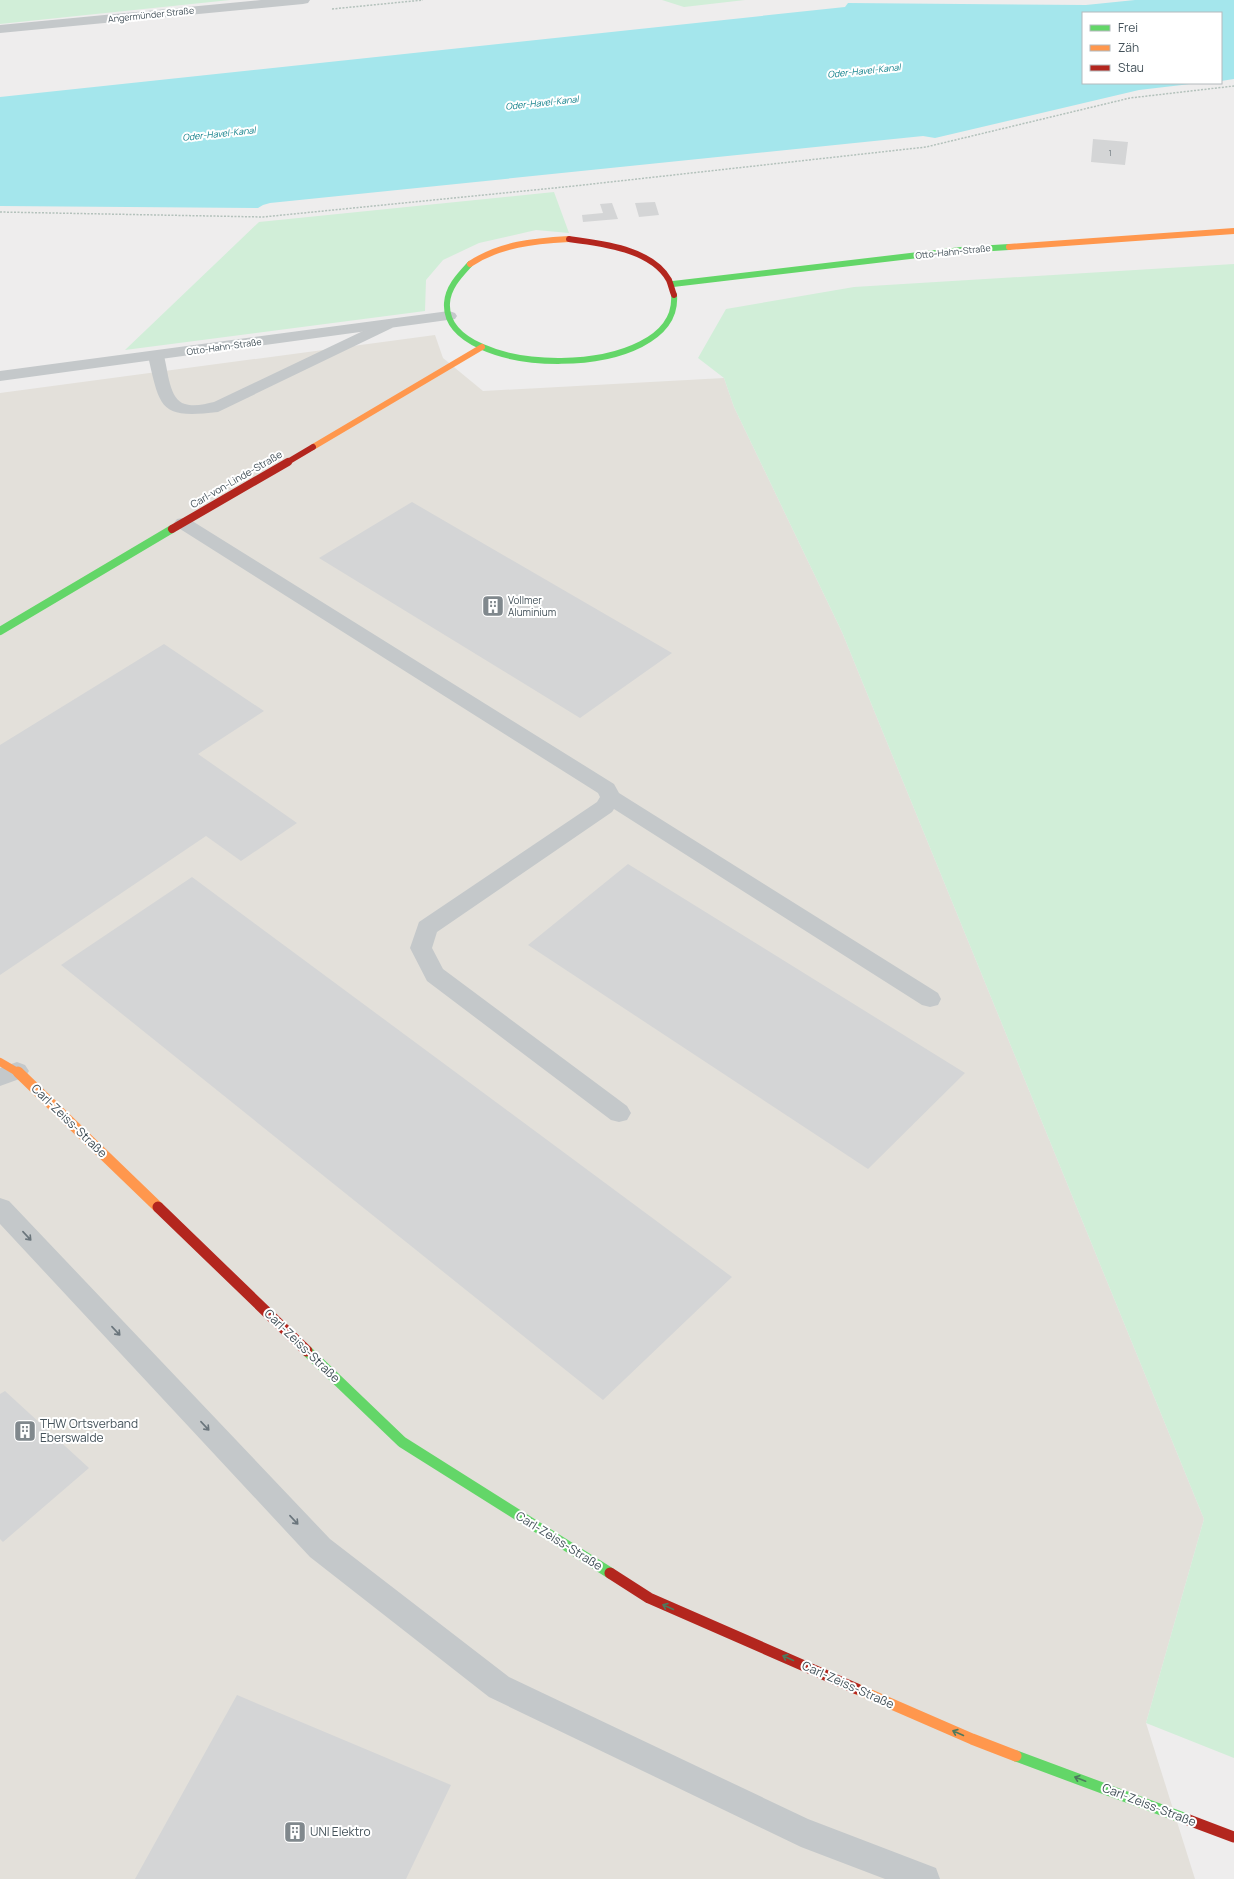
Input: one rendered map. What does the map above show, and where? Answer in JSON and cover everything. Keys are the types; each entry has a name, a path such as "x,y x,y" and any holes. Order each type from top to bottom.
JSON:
{"street":[{"name":"Angermünder Straße","path":"0,29 302,0"},
{"name":"Otto-Hahn-Straße","path":"673,284 961,250 1234,231"},
{"path":"569,239 604,243 634,252 658,266 673,284 676,303 668,322 650,339 622,352 587,360 550,362 514,357 482,347 461,333 448,316 446,297 454,278 473,261 500,248 534,241 569,239"},
{"name":"Otto-Hahn-Straße","path":"0,376 448,316"},
{"path":"156,356 165,393 177,407 192,410 218,407 386,325"},
{"name":"Carl-von-Linde-Straße","path":"0,631 482,347"},
{"path":"183,523 607,789 610,797 930,999"},
{"path":"610,797 605,807 427,928 421,948 435,975 619,1113"},
{"name":"Carl-Zeiss-Straße","path":"6,1070 402,1442 649,1598 972,1739 1234,1837"},
{"path":"0,1208 320,1548 499,1687 801,1832 925,1879"}],"path":[{"path":"0,212 263,216 574,186 926,147 1130,98 1234,86"}],"shaded area":[{"path":"435,335 443,358 483,391 724,378 734,407 842,632 1204,1519 1146,1723 1195,1879 0,1879 0,393"}],"green space":[{"path":"0,0 230,0 0,24"},
{"path":"662,0 745,0 684,7"},
{"path":"554,192 569,233 536,230 479,243 443,260 426,280 425,311 125,350 259,222"},
{"path":"1234,264 1234,1758 1146,1723 1204,1519 842,632 734,407 724,378 698,358 726,309 854,287"}],"water":[{"name":"Oder-Havel-Kanal","path":"1135,0 1234,0 1234,79 1222,81 1222,12 1082,12 1082,84 1190,84 1139,90 935,138 923,136 270,203 258,208 0,206 0,97 845,7 848,3 1086,5"}],"building":[{"path":"1093,139 1128,142 1125,165 1091,162"},
{"path":"655,202 659,215 639,217 635,203"},
{"path":"612,203 618,219 583,222 582,215 603,213 600,204"},
{"name":"Vollmer Aluminium","path":"412,502 672,653 580,718 319,558"},
{"path":"164,644 264,711 198,754 297,823 241,861 206,836 0,975 0,745"},
{"path":"628,864 965,1073 868,1169 528,945"},
{"path":"192,877 732,1277 603,1400 61,965"},
{"name":"THW Ortsverband Eberswalde","path":"5,1391 89,1468 3,1542 0,1539 0,1394"},
{"name":"UNI Elektro","path":"237,1695 451,1785 406,1879 135,1879"}],"traffic: fast":[{"path":"673,284 961,250 1009,247"},
{"path":"470,264 458,277 450,290 447,303 449,314 454,325 475,343 510,356 559,361 589,359 618,353 636,346 663,328 674,310 674,295"},
{"path":"0,631 172,529"},
{"path":"307,1351 402,1442 610,1573"},
{"path":"1016,1756 1186,1819"}],"traffic: slow":[{"path":"1009,247 1234,231"},
{"path":"470,264 481,257 504,247 530,242 569,239"},
{"path":"313,447 482,347"},
{"path":"0,1062 17,1071 158,1207"},
{"path":"857,1689 972,1739 1016,1756"}],"traffic: jam":[{"path":"569,239 600,243 616,247 647,259 660,268 669,280 674,295"},
{"path":"172,529 313,447"},
{"path":"158,1207 307,1351"},
{"path":"610,1573 649,1598 857,1689"},
{"path":"1186,1819 1234,1837"}],"place":[{"name":"Vollmer Aluminium","path":"493,606"},
{"name":"THW Ortsverband Eberswalde","path":"25,1431"},
{"name":"UNI Elektro","path":"295,1832"}]}
